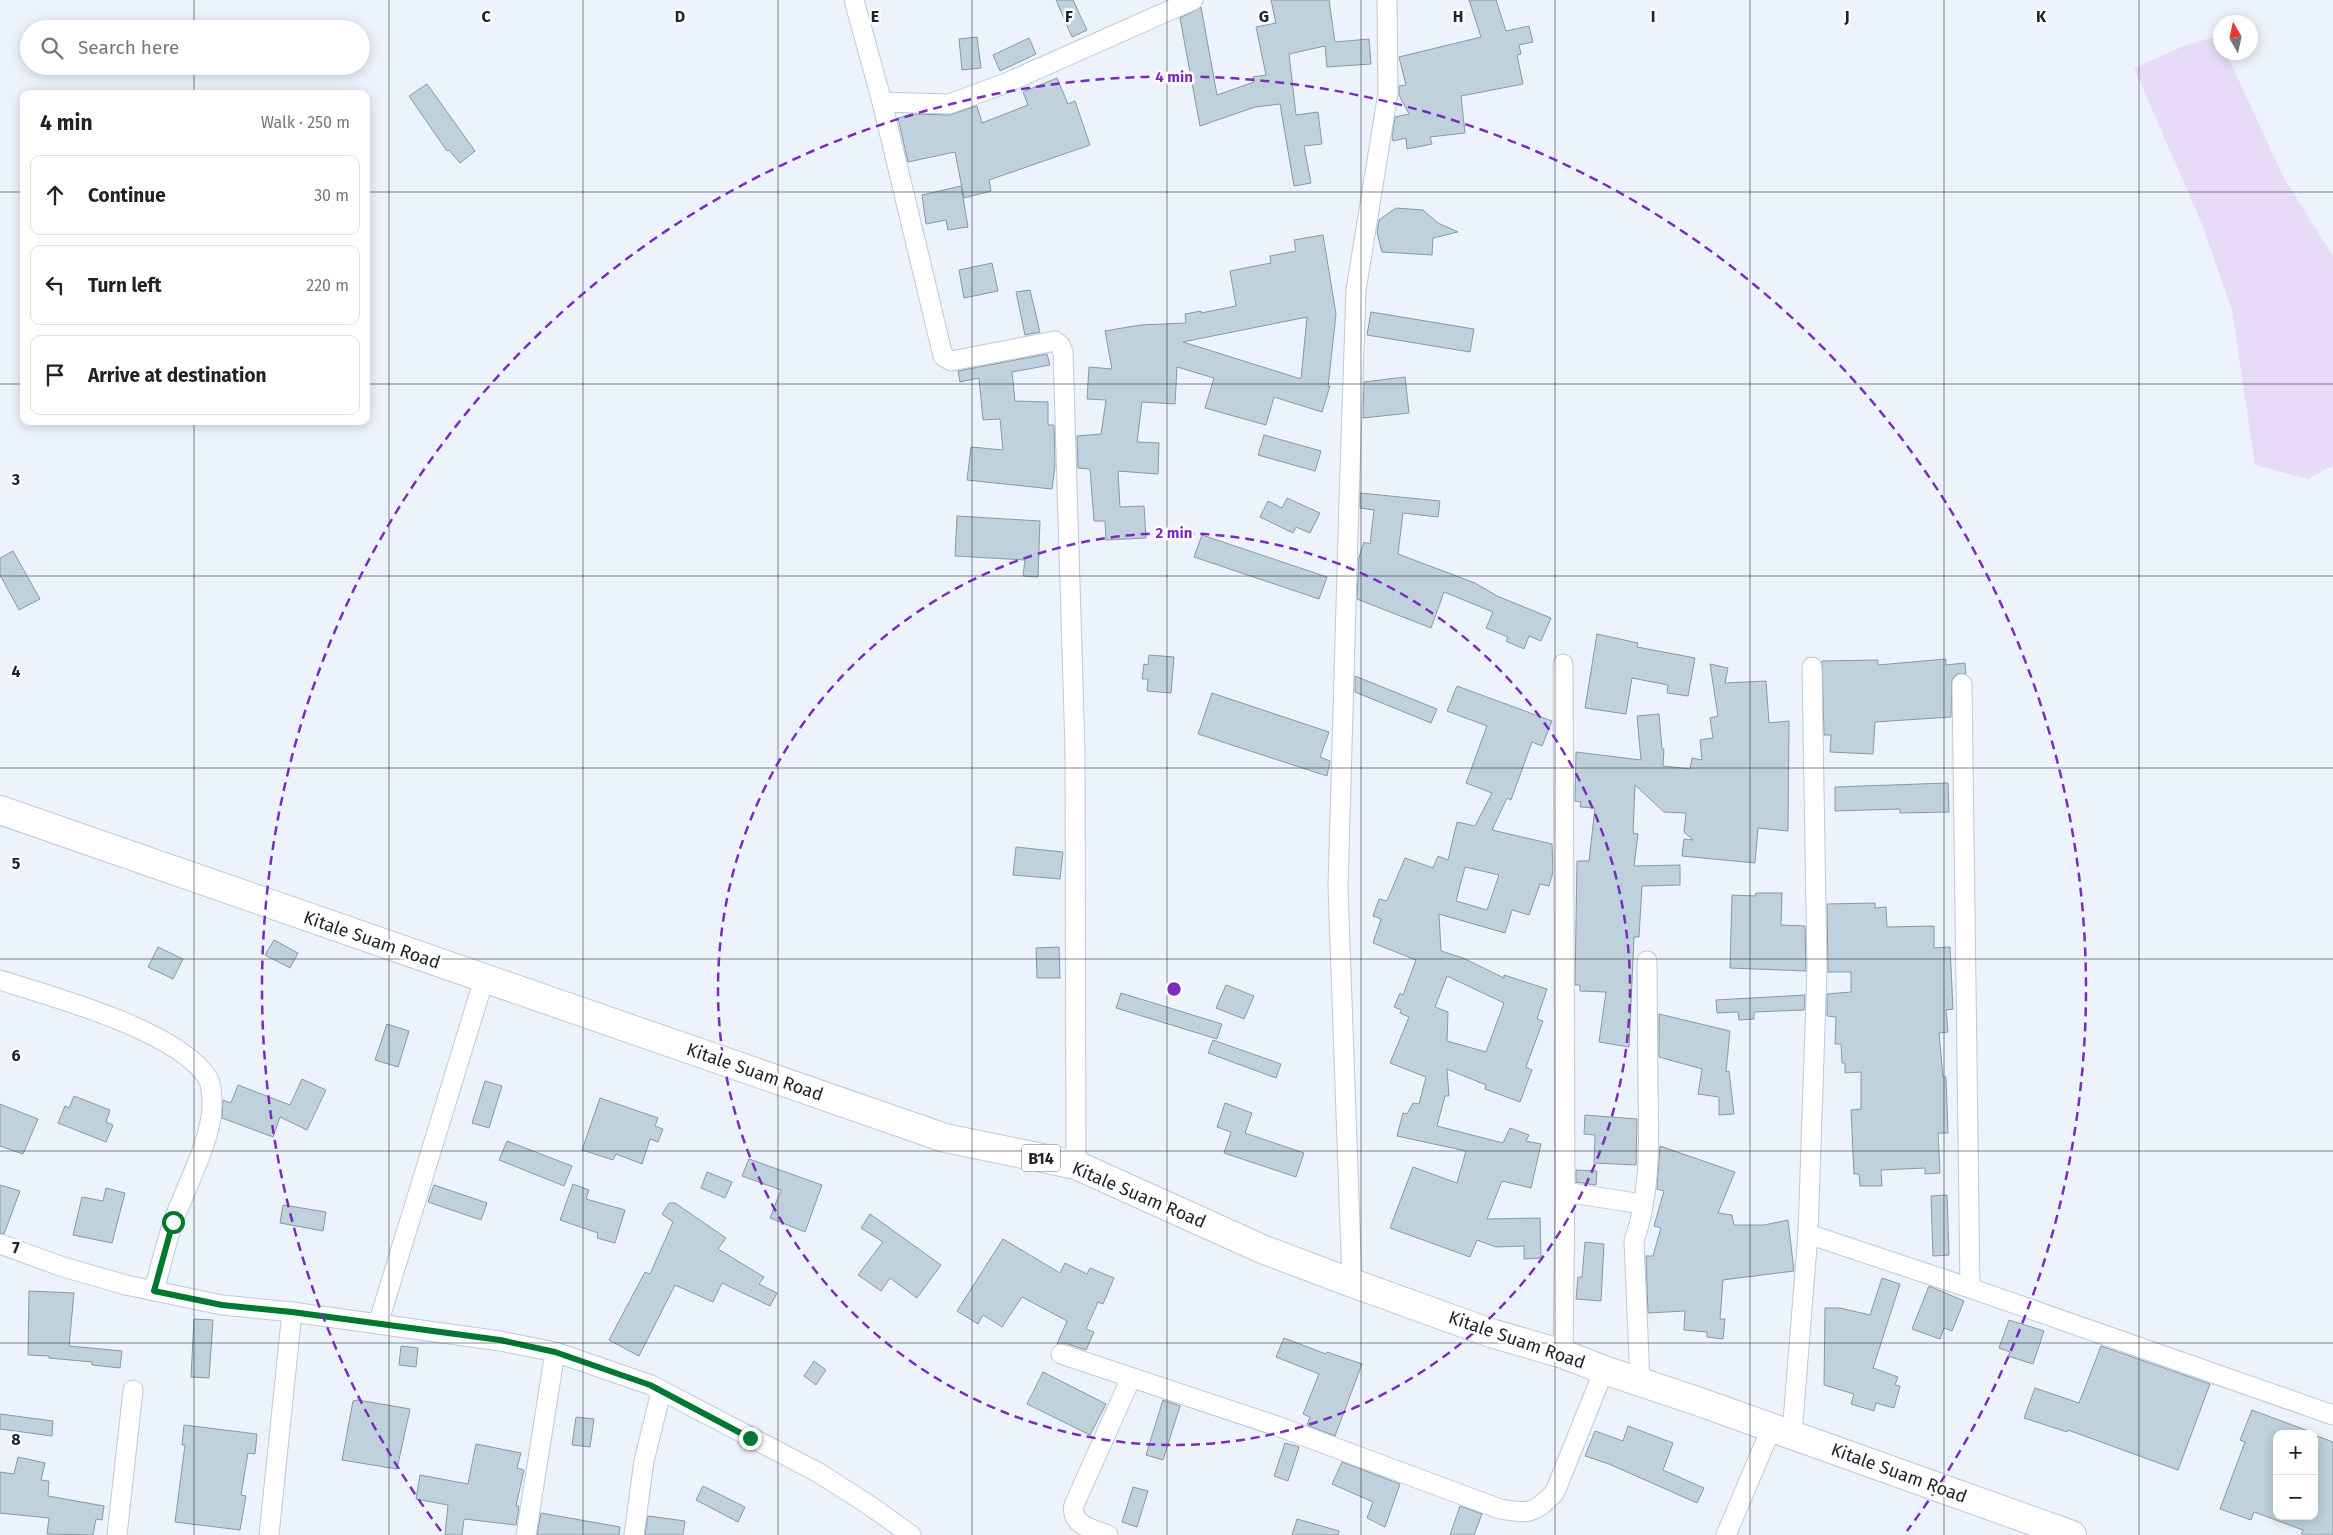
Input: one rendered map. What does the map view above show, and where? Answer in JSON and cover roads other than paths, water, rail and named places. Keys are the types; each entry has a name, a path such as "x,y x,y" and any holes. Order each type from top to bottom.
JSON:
{"highway":[{"name":"Kitale Suam Road","path":"0,810 945,1138 1076,1165 1262,1249 1352,1283 1491,1333 1563,1354 2072,1535"}],"street":[{"path":"854,0 882,102 943,356 951,361 1055,341 1060,345 1063,352 1075,750 1076,1165"},
{"path":"882,102 949,104 1006,83 1193,0"},
{"path":"1352,1283 1338,887 1356,290 1388,93 1387,0"},
{"path":"1563,664 1565,1192 1563,1354"},
{"path":"1726,1535 1782,1431 1808,1234 1817,968 1812,667"},
{"path":"1962,684 1970,1288"},
{"path":"1640,1382 1634,1241 1640,1224 1642,1204 1646,1194 1649,1136 1647,962"},
{"path":"378,1324 484,979"},
{"path":"0,980 85,1006 168,1044 191,1060 208,1078 212,1103 209,1129 173,1222 154,1291"},
{"path":"1565,1192 1642,1204"},
{"path":"1808,1234 2333,1414"},
{"path":"0,1244 60,1266 126,1285 222,1305 292,1312 500,1340 555,1352 623,1374 819,1473 911,1535"},
{"path":"269,1535 292,1312"},
{"path":"526,1535 555,1352"},
{"path":"1061,1354 1277,1426 1500,1509 1524,1513 1541,1507 1555,1492 1604,1370"},
{"path":"1108,1535 1084,1525 1074,1518 1072,1513 1131,1378"},
{"path":"118,1535 133,1390"},
{"path":"634,1535 644,1461 661,1392"}]}
